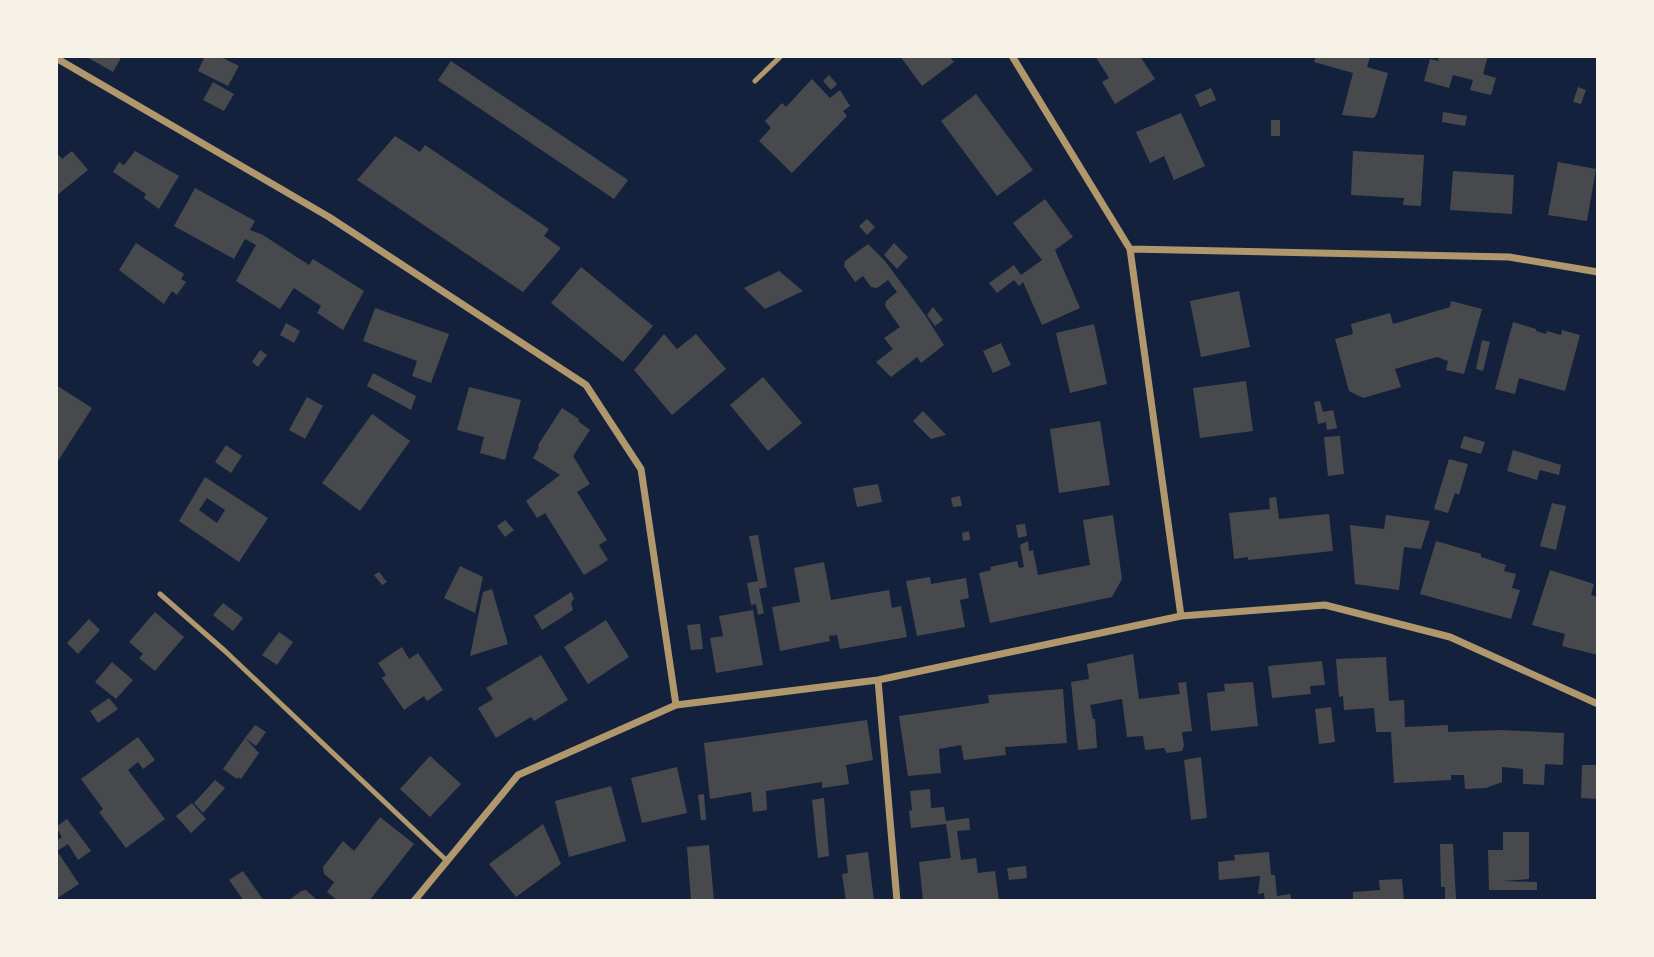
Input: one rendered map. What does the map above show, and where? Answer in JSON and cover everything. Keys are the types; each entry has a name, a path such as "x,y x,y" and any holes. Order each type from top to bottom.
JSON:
{"street":[{"path":"1012,56 1129,249 1181,616"},
{"path":"56,58 329,216 586,385 641,469 676,705"},
{"path":"1129,249 1509,257 1598,272"},
{"path":"414,901 518,775 676,705 878,680 1181,616 1325,605 1450,637 1598,704"},
{"path":"878,680 897,901"}],"lane":[{"path":"755,81 782,56"},
{"path":"160,594 225,651 447,861"}],"building":[{"path":"85,56 122,56 113,72"},
{"path":"205,56 219,56 239,66 228,86 198,71"},
{"path":"900,56 949,56 954,62 922,86"},
{"path":"1095,56 1140,56 1155,79 1115,104 1102,82 1109,78"},
{"path":"1316,56 1367,56 1370,57 1367,67 1388,73 1374,118 1342,115 1353,73 1314,62"},
{"path":"1439,56 1488,56 1483,74 1496,78 1491,95 1470,90 1473,80 1453,75 1449,88 1424,81 1430,59 1438,61"},
{"path":"451,61 628,180 614,199 439,81"},
{"path":"829,75 837,84 831,90 823,81"},
{"path":"812,79 830,98 840,90 850,106 843,111 847,116 792,173 759,141 771,128 765,121 782,103 786,107"},
{"path":"213,82 234,94 224,111 203,100"},
{"path":"1578,87 1586,90 1581,104 1573,102"},
{"path":"1211,88 1216,100 1200,107 1195,95"},
{"path":"976,94 1033,170 997,196 941,121"},
{"path":"1443,112 1467,116 1465,126 1442,122"},
{"path":"1181,113 1205,166 1174,180 1164,156 1150,163 1136,132"},
{"path":"1271,120 1280,120 1280,136 1271,136"},
{"path":"395,136 420,152 425,145 549,229 544,236 561,248 523,292 357,180"},
{"path":"72,151 88,170 56,196 56,152 62,159"},
{"path":"135,151 179,176 159,209 144,198 146,194 113,172 119,162 124,165"},
{"path":"1353,151 1424,155 1421,206 1403,205 1404,198 1351,195"},
{"path":"1558,162 1596,169 1587,221 1548,215"},
{"path":"1453,171 1514,175 1512,214 1450,210"},
{"path":"195,188 255,221 250,230 263,235 309,265 313,259 364,291 343,330 317,313 321,306 294,288 280,309 236,281 256,245 245,239 234,259 174,226"},
{"path":"1045,199 1073,237 1055,250 1080,308 1042,325 1023,282 1019,286 1014,280 997,293 989,283 1014,265 1021,275 1042,260 1013,223"},
{"path":"867,219 875,227 867,235 859,226"},
{"path":"136,243 184,274 181,279 186,282 177,295 172,291 164,304 119,270"},
{"path":"894,243 908,257 897,269 884,255"},
{"path":"868,244 885,261 944,345 921,363 917,357 891,377 876,362 893,349 884,338 900,327 885,306 886,301 897,292 888,280 877,288 871,287 863,276 855,282 844,266 845,261"},
{"path":"581,267 653,326 623,362 551,303"},
{"path":"779,271 803,291 765,309 744,288"},
{"path":"1239,291 1250,347 1201,357 1190,301"},
{"path":"1451,301 1482,309 1464,374 1446,370 1448,361 1437,357 1395,369 1401,387 1363,398 1349,391 1335,339 1353,334 1351,324 1390,313 1393,324 1450,307"},
{"path":"933,307 943,320 935,326 927,315"},
{"path":"375,308 449,334 431,383 412,376 417,361 363,341"},
{"path":"1513,322 1546,334 1547,331 1561,335 1562,330 1580,335 1565,391 1519,378 1515,394 1495,389"},
{"path":"286,323 300,331 294,343 280,335"},
{"path":"1094,324 1107,384 1070,393 1056,333"},
{"path":"664,334 677,349 696,334 726,369 672,415 634,370"},
{"path":"1482,340 1490,342 1483,371 1476,369"},
{"path":"1001,343 1011,365 993,373 983,351"},
{"path":"260,350 267,355 258,367 252,362"},
{"path":"373,373 416,396 411,410 367,386"},
{"path":"763,377 802,423 768,451 730,405"},
{"path":"1246,381 1253,431 1200,438 1193,388"},
{"path":"56,385 92,408 56,464"},
{"path":"469,387 521,400 505,460 480,453 484,437 457,430"},
{"path":"307,397 323,406 305,439 289,430"},
{"path":"1320,401 1323,412 1333,410 1337,428 1327,430 1326,422 1318,424 1314,402"},
{"path":"562,408 590,430 573,456 590,484 577,492 607,540 599,545 608,560 584,575 545,513 537,518 526,501 560,475 533,458 538,445"},
{"path":"923,411 946,435 931,439 913,421"},
{"path":"372,414 410,441 360,511 322,483"},
{"path":"1100,421 1110,485 1059,493 1050,429"},
{"path":"1340,436 1344,474 1328,476 1324,437"},
{"path":"1464,436 1485,442 1481,454 1460,448"},
{"path":"226,445 242,456 231,473 215,462"},
{"path":"1513,450 1561,465 1559,475 1540,470 1537,480 1507,471"},
{"path":"1449,459 1468,464 1459,495 1455,493 1448,513 1434,509"},
{"path":"205,477 268,518 239,562 179,521","holes":["207,498 225,510 217,523 199,510"]},
{"path":"878,484 882,502 857,507 853,488"},
{"path":"960,496 962,506 953,507 951,498"},
{"path":"1276,497 1279,519 1329,514 1333,551 1248,560 1248,557 1234,559 1229,513 1270,509 1269,498"},
{"path":"1552,503 1566,506 1556,550 1540,546"},
{"path":"1113,515 1122,579 1112,597 990,623 979,573 991,570 990,567 1017,561 1019,568 1024,567 1020,545 1028,541 1029,551 1033,550 1038,575 1090,565 1083,520"},
{"path":"1386,515 1430,521 1421,549 1404,547 1399,590 1355,584 1350,525 1384,529"},
{"path":"505,520 514,530 505,537 497,526"},
{"path":"1025,524 1027,536 1018,538 1016,525"},
{"path":"969,531 970,540 963,541 962,533"},
{"path":"758,535 767,587 759,589 764,613 758,615 756,604 751,605 747,583 758,581 749,536"},
{"path":"1436,541 1481,554 1481,557 1506,565 1504,571 1516,574 1512,588 1520,590 1511,619 1420,594"},
{"path":"824,562 831,600 889,590 892,608 901,606 907,637 840,649 837,635 829,636 830,641 780,651 772,607 800,602 794,568"},
{"path":"460,566 483,577 475,613 444,598"},
{"path":"1550,570 1594,584 1591,595 1598,597 1598,655 1562,646 1565,634 1532,625"},
{"path":"379,572 387,582 382,585 374,575"},
{"path":"930,577 931,584 966,578 969,598 960,600 965,627 917,636 906,581"},
{"path":"492,589 508,644 470,656 483,592"},
{"path":"571,592 574,598 571,603 573,610 542,630 534,616"},
{"path":"223,603 243,618 233,631 213,615"},
{"path":"753,610 763,665 716,673 710,638 723,636 719,616"},
{"path":"155,612 184,637 155,671 139,658 143,654 129,642"},
{"path":"89,619 100,630 78,654 67,643"},
{"path":"606,620 629,657 588,684 564,647"},
{"path":"700,624 703,649 691,650 687,625"},
{"path":"279,632 293,642 277,665 262,655"},
{"path":"402,647 409,659 418,653 443,690 427,701 424,696 404,710 382,678 386,675 378,663"},
{"path":"1133,654 1139,699 1180,694 1178,683 1186,682 1192,731 1182,732 1182,751 1167,753 1164,748 1145,750 1143,736 1127,737 1122,699 1090,705 1095,719 1097,748 1078,750 1071,682 1089,679 1087,664"},
{"path":"541,655 568,700 534,721 531,717 496,738 478,708 493,699 486,688"},
{"path":"1386,657 1389,701 1404,700 1405,727 1448,725 1448,732 1502,730 1564,733 1563,765 1545,764 1544,785 1523,784 1523,769 1502,767 1502,782 1486,788 1465,789 1464,775 1451,775 1451,780 1394,783 1391,732 1376,732 1374,708 1344,710 1343,696 1339,697 1336,659"},
{"path":"1322,661 1325,685 1310,686 1311,694 1272,698 1268,666"},
{"path":"112,662 133,680 116,699 95,682"},
{"path":"1253,682 1258,726 1211,731 1207,693 1225,691 1224,684"},
{"path":"1063,689 1067,743 1005,747 1006,755 964,760 961,745 939,749 941,773 908,776 899,716 989,703 988,695"},
{"path":"109,698 118,709 98,723 90,711"},
{"path":"1331,707 1335,742 1319,744 1315,709"},
{"path":"867,720 873,760 846,765 849,784 822,788 822,782 766,791 767,810 753,812 751,792 710,799 704,743"},
{"path":"255,725 266,732 256,746 245,738"},
{"path":"138,737 155,760 143,769 138,762 128,770 165,819 126,848 99,812 103,809 81,779"},
{"path":"245,738 259,753 241,779 237,779 223,769"},
{"path":"430,756 461,784 430,817 400,789"},
{"path":"1201,757 1207,818 1191,820 1184,760"},
{"path":"1582,765 1598,765 1598,799 1581,798"},
{"path":"677,767 687,813 642,823 631,778"},
{"path":"215,780 225,788 203,813 194,803"},
{"path":"611,786 626,841 569,857 555,801"},
{"path":"930,789 931,808 944,807 946,821 969,818 970,830 957,831 961,860 976,858 978,873 995,871 999,901 923,901 919,862 951,858 946,824 911,828 910,791"},
{"path":"704,794 706,820 701,820 698,795"},
{"path":"824,798 829,856 818,858 812,800"},
{"path":"192,803 206,819 191,833 176,816"},
{"path":"380,817 414,844 369,901 338,901 327,892 334,882 324,874 323,867 343,841 354,851"},
{"path":"67,819 91,851 78,860 68,844 57,851 79,884 56,899 56,841 62,837 56,827"},
{"path":"543,824 561,864 516,897 489,864"},
{"path":"1503,832 1529,832 1529,879 1503,881 1537,882 1537,890 1489,890 1488,850 1503,850"},
{"path":"1440,844 1453,844 1456,899 1445,900 1445,887 1441,887"},
{"path":"709,845 714,901 691,901 687,847"},
{"path":"868,852 874,901 846,901 842,874 848,873 846,855"},
{"path":"1269,852 1271,875 1275,875 1277,896 1290,894 1292,901 1265,901 1264,893 1258,894 1260,876 1219,880 1218,862 1235,860 1234,855"},
{"path":"1026,866 1027,878 1009,880 1007,868"},
{"path":"243,871 264,901 244,901 229,880"},
{"path":"1402,879 1404,901 1353,901 1353,892 1380,890 1379,880"},
{"path":"306,890 318,901 288,901 301,891"}]}
